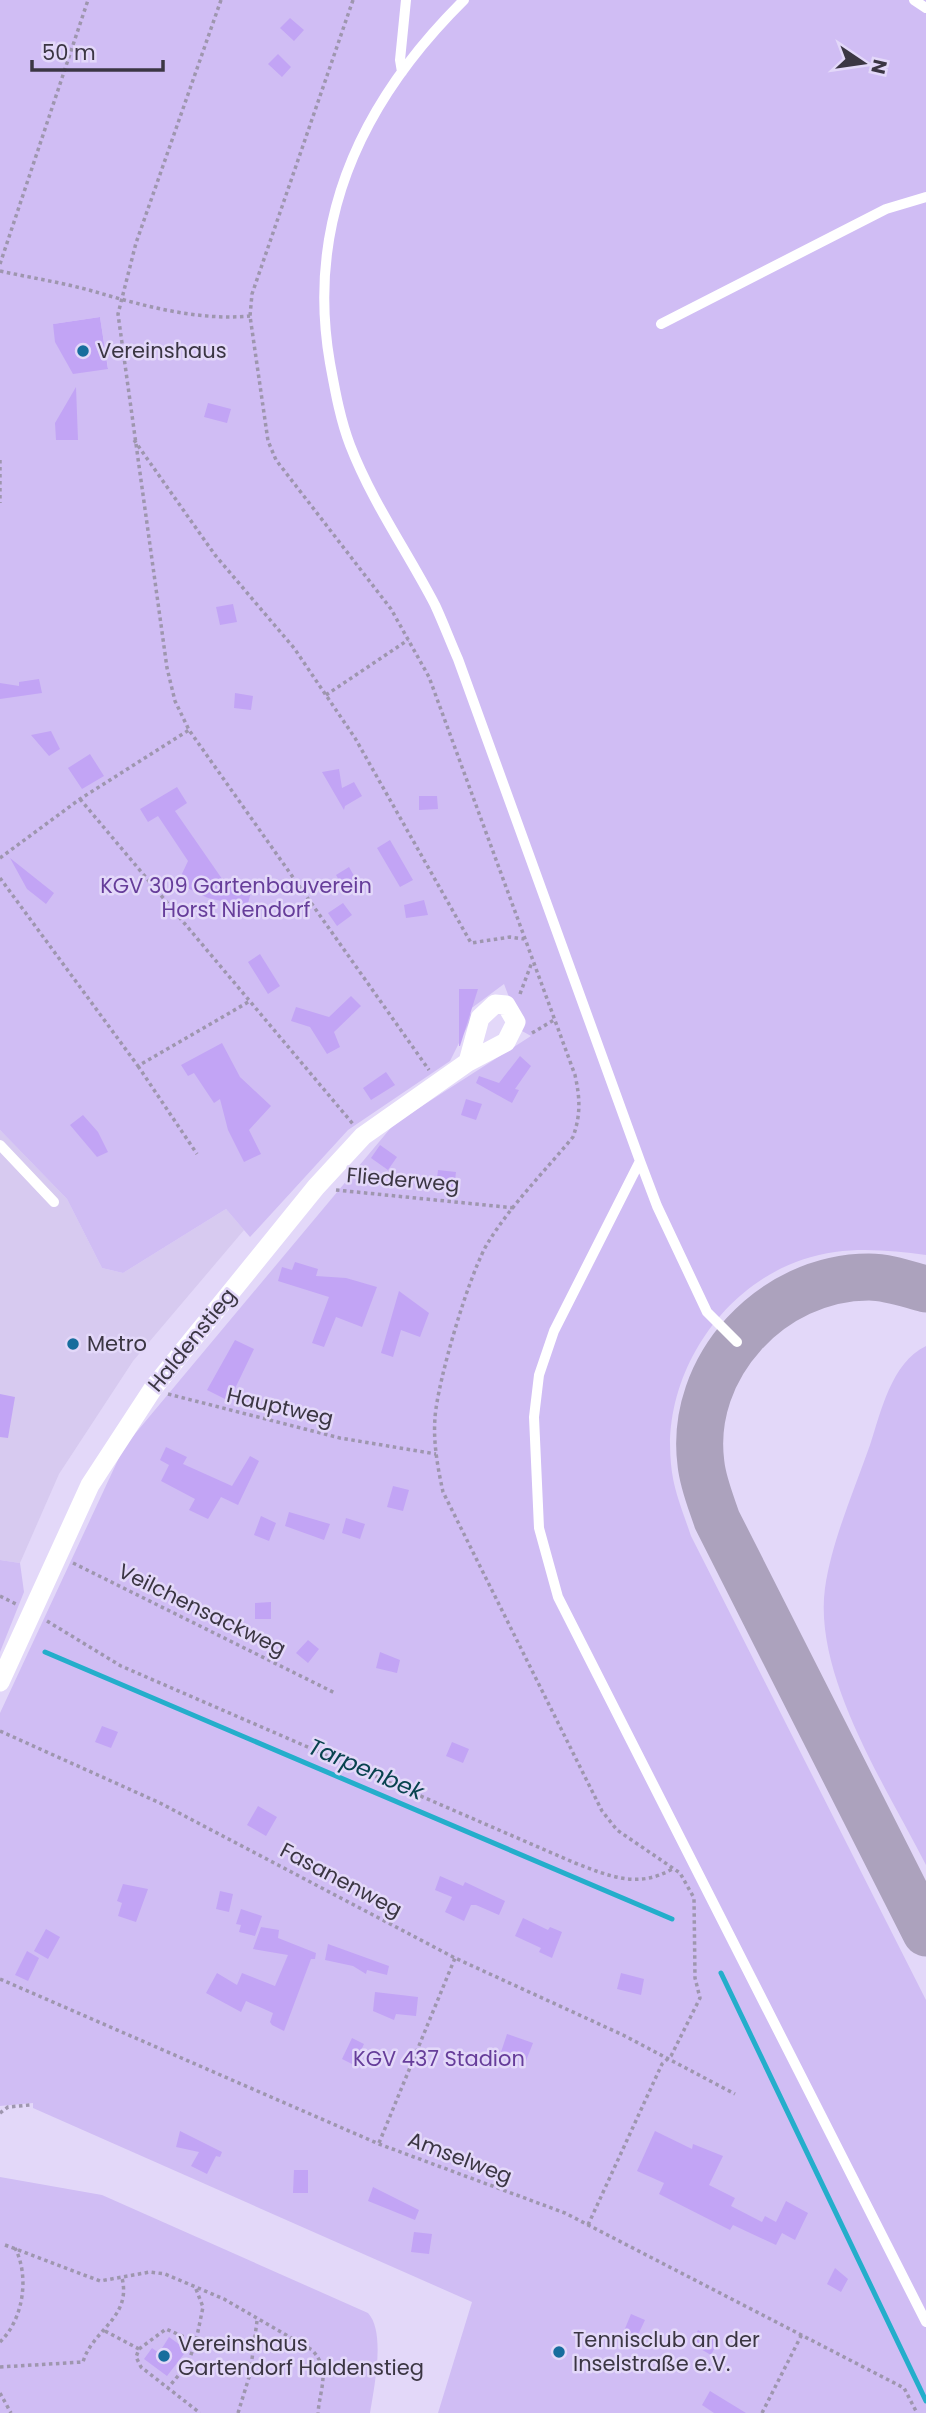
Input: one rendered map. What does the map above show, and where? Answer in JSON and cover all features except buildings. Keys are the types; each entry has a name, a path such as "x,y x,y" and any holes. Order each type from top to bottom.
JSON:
{"street":[{"path":"468,1062 480,1018 495,1004 506,1006"},
{"name":"Haldenstieg","path":"0,1682 90,1485 154,1387 316,1187 363,1136 468,1062 506,1042 516,1022 506,1006"}],"lane":[{"path":"402,72 400,60 406,0"},
{"path":"464,0 402,72 354,151 329,230 323,280 324,331 336,397 349,443 368,486 435,605 458,659 657,1206 707,1312 737,1342"},
{"path":"914,0 926,8"},
{"path":"662,324 886,209 926,197"},
{"path":"0,1146 54,1202"},
{"path":"640,1161 554,1331 539,1375 534,1416 539,1528 546,1562 558,1597 926,2322"}],"path":[{"path":"0,264 88,0"},
{"path":"221,0 136,243 118,314 133,439 167,668 175,701 189,730 438,1083"},
{"path":"0,271 96,292 120,302 227,318 250,316"},
{"path":"133,439 215,555 294,648 355,738 471,943 510,937 525,939"},
{"path":"0,460 0,503"},
{"path":"326,695 408,639"},
{"path":"0,858 80,799 189,730"},
{"path":"80,799 363,1136"},
{"path":"0,878 138,1066 197,1154"},
{"path":"506,1006 521,993 533,960"},
{"path":"138,1066 250,1000"},
{"name":"Fliederweg","path":"316,1187 515,1208"},
{"name":"Hauptweg","path":"154,1387 179,1399 402,1450 436,1454"},
{"name":"Veilchensackweg","path":"56,1555 335,1693"},
{"path":"31,1611 121,1666 575,1863 618,1879 634,1881 646,1880 672,1868 680,1874 694,1898 695,1978 700,1992 671,2056 656,2077 588,2225"},
{"name":"Fasanenweg","path":"0,1731 160,1803 456,1958 623,2035 735,2094"},
{"path":"379,2144 456,1958"},
{"name":"Amselweg","path":"0,1979 379,2144 565,2213 904,2388 917,2413"},
{"path":"0,2113 8,2107 30,2105"},
{"path":"5,2245 75,2274 100,2281 150,2272 165,2274 224,2299 312,2350 322,2361 325,2376 318,2413"},
{"path":"0,2342 17,2321 20,2306 21,2271 15,2248"},
{"path":"0,2367 83,2362 87,2349 122,2306 125,2289 122,2278"},
{"path":"168,2388 187,2365 196,2342 203,2307 196,2289"},
{"path":"238,2413 250,2374 257,2320"},
{"path":"196,2342 166,2329 139,2349 136,2357 141,2367 200,2413"},
{"path":"104,2331 139,2349"},
{"path":"762,2413 802,2334"},
{"path":"0,2393 11,2413"}],"shaded area":[{"name":"Metro","path":"0,1130 67,1199 102,1268 123,1273 226,1209 244,1230 133,1361 59,1474 20,1563 0,1560"}],"green space":[{"path":"0,0 926,0 926,1255 880,1250 835,1252 799,1261 766,1277 737,1299 712,1326 692,1357 678,1391 671,1427 671,1464 676,1491 691,1536 926,2000 926,2413 438,2413 472,2302 33,2108 33,2103 0,2106 0,1713 124,1447 394,1124 531,1036 522,1031 504,984 469,1010 472,1017 450,1061 348,1130 250,1237 226,1209 123,1273 102,1268 67,1199 0,1130","holes":["100,317 108,368 76,373 53,324"]},
{"path":"926,1346 926,1865 856,1731 830,1658 824,1622 828,1570 883,1404 904,1364"},
{"path":"0,1560 20,1563 24,1592 0,1652"},
{"path":"0,2177 102,2195 368,2313 373,2322 378,2346 370,2413 0,2413"}],"waterway":[{"name":"Tarpenbek","path":"45,1652 672,1919"},
{"path":"721,1973 926,2401"}],"taxiway":[{"path":"926,1289 876,1277 833,1281 800,1293 770,1311 744,1334 723,1362 708,1394 701,1428 702,1471 717,1520 926,1933"}],"place":[{"name":"Vereinshaus","path":"83,351"},
{"name":"Metro","path":"73,1344"},
{"name":"Tennisclub an der Inselstraße e.V.","path":"559,2352"},
{"name":"Vereinshaus Gartendorf Haldenstieg","path":"164,2356"}],"park label":[{"name":"KGV 309 Gartenbauverein Horst Niendorf","path":"236,898"},
{"name":"KGV 437 Stadion","path":"439,2059"}]}
